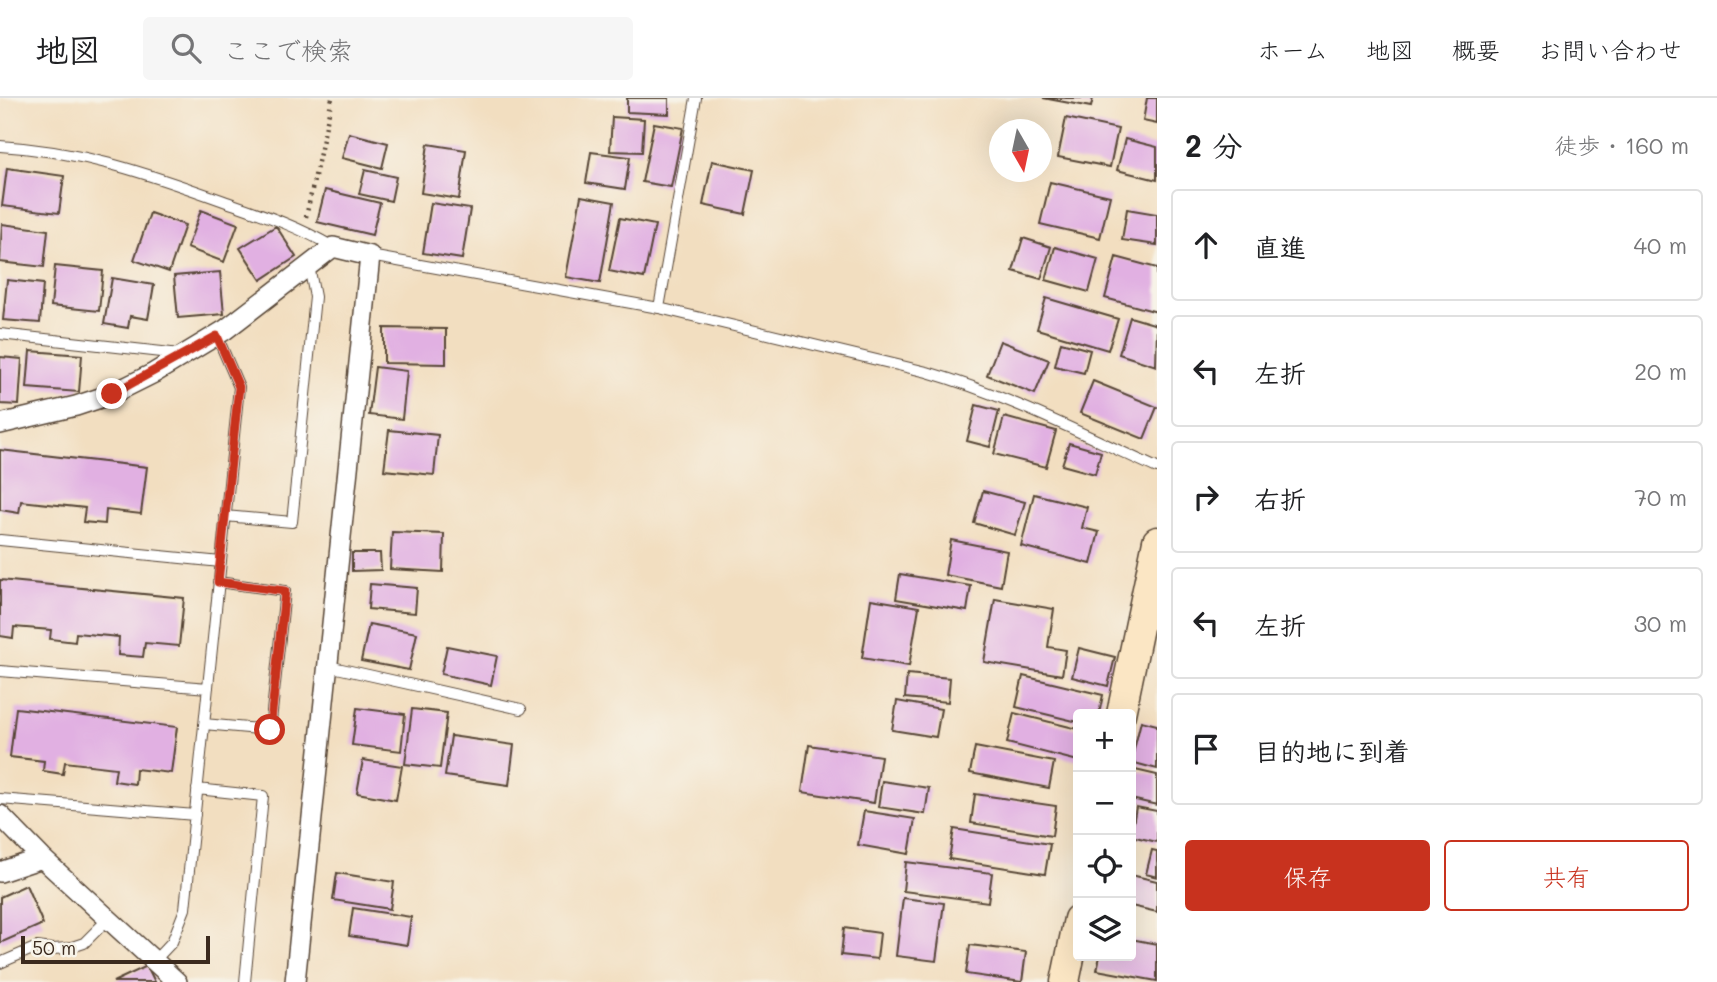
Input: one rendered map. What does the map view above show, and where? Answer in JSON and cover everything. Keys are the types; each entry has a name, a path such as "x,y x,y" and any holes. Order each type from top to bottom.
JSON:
{"street":[{"path":"0,424 37,417 112,394 217,336 333,247 370,256 295,982"},
{"path":"1122,709 1157,541"},
{"path":"0,816 41,858 177,982"},
{"path":"0,872 41,858"},
{"path":"1065,982 1073,943"}],"lane":[{"path":"659,308 696,98"},
{"path":"0,146 85,156 139,170 303,229 333,247"},
{"path":"370,256 659,308 957,381 1157,468"},
{"path":"225,516 292,522 315,297 309,265"},
{"path":"0,334 184,355"},
{"path":"154,961 172,942 185,909 239,387 217,336"},
{"path":"0,540 221,562"},
{"path":"204,724 270,730 285,591 218,582"},
{"path":"328,666 521,709"},
{"path":"0,671 208,688"},
{"path":"197,789 263,796 245,982"},
{"path":"0,799 195,815"},
{"path":"0,962 37,947 61,948 84,943 108,919"}],"path":[{"path":"303,229 332,98"}],"building":[{"path":"627,98 669,98 669,114 627,112"},
{"path":"1043,98 1093,98 1091,107"},
{"path":"1147,98 1157,98 1157,124 1143,121"},
{"path":"612,117 644,119 642,152 610,151"},
{"path":"1066,118 1118,129 1110,167 1058,157"},
{"path":"654,123 683,128 671,187 642,182"},
{"path":"349,133 388,143 382,168 342,158"},
{"path":"1125,139 1157,147 1157,180 1117,170"},
{"path":"428,144 466,150 459,199 421,193"},
{"path":"591,152 630,157 625,189 586,183"},
{"path":"712,161 754,170 745,214 703,205"},
{"path":"7,168 64,176 59,213 2,206"},
{"path":"365,170 396,177 391,201 359,194"},
{"path":"1050,182 1110,196 1100,238 1040,224"},
{"path":"325,190 380,203 372,235 317,222"},
{"path":"581,196 614,202 600,283 566,277"},
{"path":"431,203 470,209 462,259 423,253"},
{"path":"1127,209 1157,214 1157,245 1122,240"},
{"path":"201,210 238,224 224,262 187,248"},
{"path":"150,213 185,225 169,272 134,260"},
{"path":"620,218 655,225 644,278 609,271"},
{"path":"2,224 48,230 44,267 0,262"},
{"path":"276,226 296,257 261,280 240,248"},
{"path":"1023,238 1051,247 1041,279 1013,271"},
{"path":"1055,247 1098,259 1089,292 1046,280"},
{"path":"1116,257 1157,268 1157,312 1105,298"},
{"path":"55,266 103,271 99,311 51,306"},
{"path":"220,272 224,314 178,318 174,276"},
{"path":"112,278 154,285 148,319 130,316 128,328 104,324"},
{"path":"7,280 43,284 40,323 3,320"},
{"path":"1046,298 1118,319 1108,350 1037,329"},
{"path":"1130,317 1157,325 1156,366 1119,354"},
{"path":"384,328 446,329 446,364 384,363"},
{"path":"1000,341 1049,360 1035,394 987,375"},
{"path":"1061,342 1090,350 1084,373 1055,366"},
{"path":"30,351 82,355 79,392 27,388"},
{"path":"0,357 22,359 19,405 0,404"},
{"path":"375,367 407,371 402,419 369,415"},
{"path":"1093,381 1157,407 1144,439 1080,413"},
{"path":"976,405 999,411 990,447 967,441"},
{"path":"1004,417 1056,431 1046,467 994,454"},
{"path":"389,430 438,435 434,475 384,470"},
{"path":"1069,443 1101,452 1095,474 1062,465"},
{"path":"0,450 147,467 141,514 106,510 105,524 83,522 85,508 21,501 19,513 0,510"},
{"path":"983,491 1025,502 1015,535 974,523"},
{"path":"1034,494 1087,507 1082,528 1099,532 1091,564 1021,546"},
{"path":"392,532 444,534 443,572 390,569"},
{"path":"951,540 1007,551 1001,586 945,575"},
{"path":"352,553 380,553 381,570 352,571"},
{"path":"900,574 971,586 967,611 896,599"},
{"path":"0,580 184,598 179,646 145,643 143,657 118,655 119,637 76,633 75,642 50,639 51,630 14,627 13,638 0,636"},
{"path":"370,584 417,588 415,613 368,609"},
{"path":"871,599 919,607 909,666 862,658"},
{"path":"995,599 1054,609 1048,647 1066,650 1062,675 984,662"},
{"path":"369,624 417,633 409,670 361,661"},
{"path":"447,646 497,656 491,685 441,674"},
{"path":"1079,648 1115,657 1108,686 1072,677"},
{"path":"907,674 950,678 948,702 905,698"},
{"path":"1023,676 1103,695 1100,709 1073,709 1073,721 1016,707"},
{"path":"897,701 941,709 936,737 892,730"},
{"path":"16,708 177,727 171,773 136,769 135,784 114,781 116,768 65,762 63,774 43,771 44,761 10,757"},
{"path":"357,708 405,714 401,751 352,745"},
{"path":"412,709 447,713 440,768 405,764"},
{"path":"1014,713 1073,728 1073,760 1007,743"},
{"path":"1141,721 1157,725 1157,769 1136,763 1136,742"},
{"path":"451,736 514,745 509,785 445,776"},
{"path":"809,745 881,756 874,803 802,792"},
{"path":"975,747 1054,762 1049,788 970,773"},
{"path":"363,760 402,766 396,800 357,793"},
{"path":"1136,770 1157,775 1157,805 1136,800"},
{"path":"882,781 929,788 925,814 878,807"},
{"path":"975,794 1056,806 1052,836 971,823"},
{"path":"1136,807 1157,811 1157,842 1136,837"},
{"path":"864,811 915,819 909,854 858,845"},
{"path":"954,829 1050,844 1045,874 949,859"},
{"path":"1152,850 1157,851 1157,877 1146,874"},
{"path":"906,862 992,873 988,902 903,891"},
{"path":"337,873 394,882 390,909 333,900"},
{"path":"1136,876 1157,881 1157,912 1136,907"},
{"path":"26,885 43,924 0,943 0,897"},
{"path":"903,898 944,903 936,961 896,956"},
{"path":"353,908 411,917 407,945 349,936"},
{"path":"844,928 880,933 877,959 841,955"},
{"path":"1136,940 1157,944 1157,981 1097,970 1099,961 1136,961"},
{"path":"970,945 1026,952 1022,982 966,974"},
{"path":"147,966 155,982 113,982"}],"route":[{"path":"112,394 217,336 239,387 218,582 285,591 270,730"}]}
